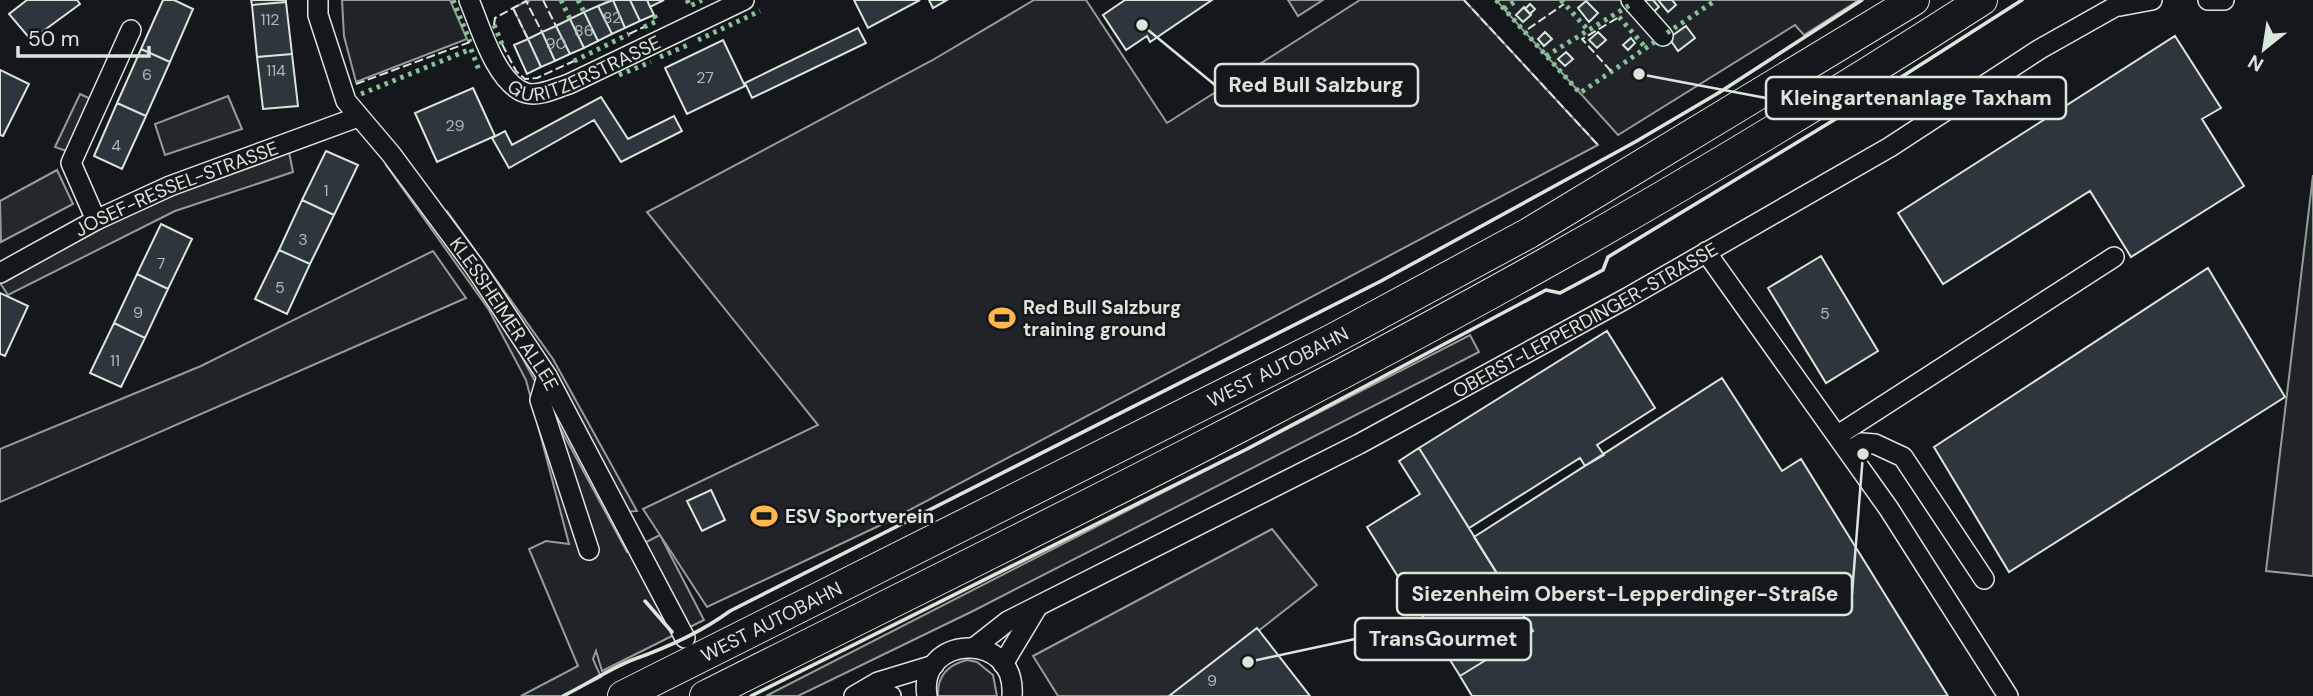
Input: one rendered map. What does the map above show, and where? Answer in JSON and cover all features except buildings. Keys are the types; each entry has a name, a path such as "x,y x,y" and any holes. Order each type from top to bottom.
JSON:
{"highway":[{"name":"WEST AUTOBAHN","path":"623,696 1366,321 1529,233 1914,0"},
{"name":"WEST AUTOBAHN","path":"705,696 1304,393 1534,270 1878,66 1982,0"}],"street":[{"name":"KLESSHEIMER ALLEE","path":"318,0 318,16 346,101 391,154 474,266 547,376 685,638"},
{"name":"GURITZERSTRASSE","path":"469,0 502,75 516,88 527,93 540,93 569,84 744,0"},
{"path":"1631,0 1663,36"},
{"name":"OBERST-LEPPERDINGER-STRASSE","path":"855,696 878,682 934,665 952,650 975,647 1008,621 1359,444 1890,147 2040,49 2124,3 2152,0"},
{"path":"2208,0 2224,0"},
{"path":"96,220 71,163 131,30"},
{"name":"JOSEF-RESSEL-STRASSE","path":"0,273 96,220 170,186 358,117"},
{"path":"1706,252 1843,443 2008,696"},
{"path":"1843,443 2114,257"},
{"path":"547,376 540,400 589,550"},
{"path":"1843,443 1875,444 1903,457 1984,579"},
{"path":"1003,664 1036,609"},
{"path":"975,647 995,656 1003,664 1013,695"},
{"path":"927,696 928,677 934,665"},
{"name":"OBERST-LEPPERDINGER-STRASSE","path":"855,696 891,696"}],"shaded area":[{"path":"342,0 450,0 467,39 356,82 344,36"},
{"path":"529,0 611,0 528,39 513,8"},
{"name":"Red Bull Salzburg training ground","path":"1034,0 1086,0 1167,123 1360,0 1464,0 1598,145 885,523 707,607 643,509 818,425 647,212 931,61"},
{"path":"1288,0 1323,0 1298,16"},
{"path":"1496,0 1859,0 1804,35 1795,25 1618,135"},
{"path":"80,94 93,100 69,152 55,147"},
{"path":"228,96 242,129 165,155 155,124"},
{"path":"289,152 293,172 175,211 8,295 0,283 97,229 166,197"},
{"path":"389,163 495,307 627,552 660,535 704,620 602,671 596,651 593,659 601,677 563,696 521,696 578,666 529,549 546,541 569,544 526,380 489,310 386,165"},
{"path":"57,170 73,204 1,242 0,201"},
{"path":"2313,175 2313,576 2266,571"},
{"path":"447,211 553,359 637,511 626,512 442,214"},
{"path":"433,251 466,298 0,502 0,449 201,366"},
{"path":"1470,335 1479,352 973,611 798,696 766,696"},
{"path":"1272,529 1317,585 1175,696 1058,696 1033,656"},
{"path":"967,660 977,662 993,675 997,696 938,696 939,683 945,672"}],"hedge":[{"path":"453,0 470,42"},
{"path":"561,0 570,19"},
{"path":"578,0 584,12"},
{"path":"687,0 690,6 702,0"},
{"path":"1496,0 1580,93 1659,39"},
{"path":"1504,9 1517,0"},
{"path":"1561,0 1588,30"},
{"path":"1667,33 1716,0"},
{"path":"1546,56 1630,5"},
{"path":"698,40 760,11"},
{"path":"644,27 657,21 654,15"},
{"path":"1619,17 1646,48"},
{"path":"494,25 502,44"},
{"path":"574,61 629,34"},
{"path":"660,57 688,45"},
{"path":"361,94 471,49 480,73"},
{"path":"619,75 651,62"}],"fence":[{"path":"543,0 556,26"},
{"path":"1464,0 1598,145"},
{"path":"494,25 495,18 526,1 542,32"},
{"path":"1528,29 1564,4"},
{"path":"513,8 528,39"},
{"path":"1611,71 1582,39 1619,17"},
{"path":"629,34 644,27"},
{"path":"356,84 470,42"},
{"path":"502,44 516,71 525,79 537,78 574,61"}],"wall":[{"path":"563,696 623,664 683,639 730,611 1381,281 1635,142 1720,92 1862,0"},
{"path":"751,696 1245,450 1546,290 1560,293 1603,270 1608,257 1834,120 2022,0"},
{"path":"645,601 672,632"}],"place":[{"name":"Red Bull Salzburg","path":"1142,25"},
{"name":"Kleingartenanlage Taxham","path":"1639,74"},
{"name":"Red Bull Salzburg training ground","path":"1002,318"},
{"name":"Siezenheim Oberst-Lepperdinger-Straße","path":"1863,454"},
{"name":"ESV Sportverein","path":"764,516"},
{"name":"TransGourmet","path":"1248,662"}]}
